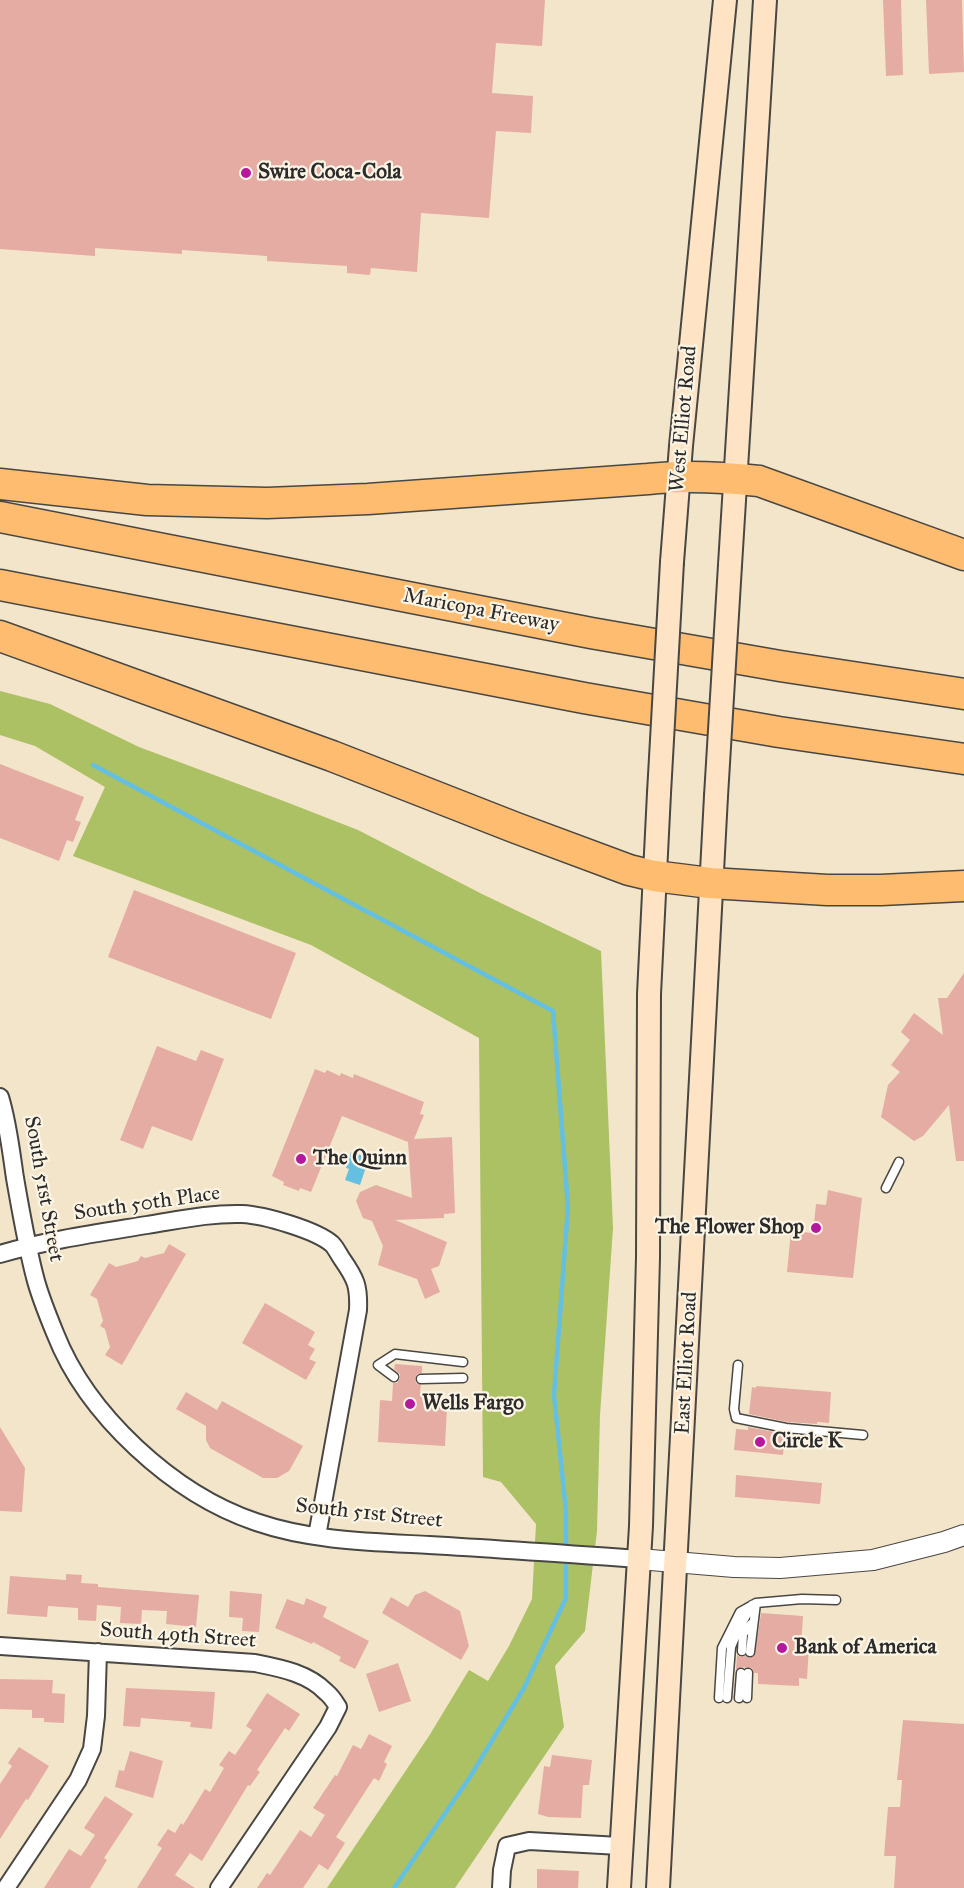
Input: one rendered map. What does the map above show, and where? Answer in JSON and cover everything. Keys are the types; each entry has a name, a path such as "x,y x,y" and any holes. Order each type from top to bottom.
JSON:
{"highway":[{"path":"0,484 147,500 267,503 368,499 679,476 736,479 759,481 964,555"},
{"name":"Maricopa Freeway","path":"0,517 591,633 780,666 964,694"},
{"path":"0,585 584,698 779,732 964,759"},
{"path":"0,636 332,756 614,866 654,876 710,883 827,890 964,886"}],"main road":[{"name":"West Elliot Road","path":"656,839 679,476 725,0"},
{"path":"736,479 765,0"},
{"name":"East Elliot Road","path":"658,1888 710,883 736,479"},
{"name":"East Elliot Road","path":"619,1888 639,1559 648,1257 649,994 656,839"}],"street":[{"name":"South 51st Street","path":"0,1097 8,1126 36,1283 68,1361 84,1387 125,1437 164,1471 211,1501 255,1522 285,1530 345,1540 734,1567 780,1568 873,1560 964,1535"},
{"name":"South 50th Place","path":"0,1254 28,1246 198,1217 229,1214 245,1214 297,1226 332,1244 353,1276 358,1292 358,1310 317,1536"},
{"name":"South 49th Street","path":"0,1646 255,1663 304,1676 326,1691 338,1707 328,1727 219,1888"},
{"path":"6,1888 78,1780 92,1749 96,1716 98,1652"},
{"path":"501,1888 507,1845 529,1841 620,1846"}],"lane":[{"path":"886,1188 899,1162"},
{"path":"394,1377 378,1365 395,1354 463,1362"},
{"path":"738,1365 734,1408 736,1418 786,1428 863,1436"},
{"path":"421,1379 463,1378"},
{"path":"723,1698 722,1648 741,1612 754,1604 802,1599 836,1600"},
{"path":"746,1652 753,1621 754,1604"},
{"path":"743,1698 744,1673"}],"green space":[{"path":"0,691 50,704 139,747 358,830 482,894 601,951 613,1228 600,1415 597,1531 585,1631 555,1666 564,1727 455,1888 327,1888 429,1736 469,1670 488,1681 509,1646 532,1599 536,1524 501,1482 483,1477 479,1038 311,945 73,856 105,787 35,746 0,735"}],"water":[{"path":"351,1152 369,1158 360,1185 345,1180"}],"building":[{"name":"Swire Coca-Cola","path":"0,0 545,0 542,46 496,43 492,93 533,96 531,133 496,131 489,218 421,213 417,272 371,268 370,275 347,273 347,266 267,261 267,256 182,250 182,254 95,248 95,256 0,249"},
{"path":"883,0 901,0 903,75 886,76"},
{"path":"926,0 962,0 964,72 929,74"},
{"path":"0,764 84,797 75,820 81,822 73,842 67,840 59,861 0,838"},
{"path":"134,890 296,953 271,1019 108,957"},
{"path":"964,973 964,1161 956,1161 949,1105 923,1136 914,1141 881,1117 888,1085 900,1072 891,1065 910,1040 901,1032 914,1013 943,1035 938,998 947,998"},
{"path":"157,1046 196,1061 201,1050 224,1059 192,1141 152,1126 143,1149 120,1140"},
{"name":"The Quinn","path":"315,1069 325,1073 327,1070 340,1076 341,1073 353,1078 354,1074 424,1102 420,1114 424,1115 414,1139 452,1137 455,1213 444,1214 444,1218 395,1220 447,1242 439,1266 431,1269 440,1292 425,1299 417,1279 378,1265 383,1246 372,1221 363,1218 356,1201 360,1192 376,1185 412,1198 408,1142 342,1116 311,1192 300,1188 299,1191 283,1185 284,1182 272,1176"},
{"path":"828,1190 862,1198 853,1278 787,1272 791,1231 813,1233 816,1204 826,1205"},
{"path":"169,1244 186,1254 122,1365 105,1355 110,1347 105,1329 100,1326 103,1321 97,1299 90,1295 109,1263 116,1267 138,1261 141,1256 145,1258 164,1253"},
{"path":"265,1303 315,1332 308,1345 315,1349 309,1359 316,1362 306,1380 242,1343"},
{"name":"Wells Fargo","path":"395,1364 422,1366 422,1373 417,1374 415,1379 416,1383 421,1385 420,1392 440,1393 440,1406 447,1407 445,1446 378,1442 380,1400 392,1401 393,1383 397,1383 400,1378 400,1374 394,1369"},
{"path":"756,1386 831,1392 829,1423 787,1422 749,1414 752,1387 756,1388"},
{"path":"186,1392 217,1410 222,1401 303,1446 289,1471 277,1478 263,1478 210,1448 206,1440 206,1426 176,1409"},
{"path":"0,1427 25,1468 22,1512 0,1511"},
{"name":"Circle K","path":"748,1427 785,1434 783,1455 734,1450 736,1429 748,1430"},
{"name":"Circle K","path":"736,1475 822,1483 820,1504 735,1497"},
{"path":"66,1574 82,1575 81,1583 98,1584 98,1587 199,1595 196,1627 166,1624 167,1611 142,1610 141,1624 120,1623 121,1607 97,1605 96,1621 78,1620 78,1608 48,1606 47,1617 7,1614 10,1576 66,1580"},
{"path":"230,1591 262,1594 259,1632 242,1631 243,1618 229,1617"},
{"path":"425,1591 460,1611 469,1646 461,1660 382,1613 391,1597 408,1607 415,1595"},
{"path":"306,1598 327,1607 323,1617 369,1641 355,1669 339,1661 341,1657 313,1642 312,1644 275,1628 287,1599 304,1605"},
{"name":"Bank of America","path":"761,1613 803,1616 801,1646 809,1646 807,1679 799,1678 799,1686 758,1684 758,1673 754,1673 752,1668 741,1667 736,1670 737,1655 750,1658 755,1655"},
{"path":"398,1663 411,1701 379,1712 366,1674"},
{"path":"0,1679 53,1680 52,1693 65,1694 64,1723 44,1722 44,1718 32,1718 32,1710 0,1709"},
{"path":"126,1688 215,1692 212,1729 190,1727 191,1722 141,1718 140,1727 123,1726"},
{"path":"267,1693 300,1714 289,1731 285,1728 257,1770 260,1772 250,1786 248,1785 202,1861 190,1853 175,1875 195,1888 137,1888 162,1848 157,1845 168,1829 175,1833 181,1823 183,1825 205,1789 210,1792 224,1768 219,1765 229,1751 235,1755 252,1730 246,1726"},
{"path":"903,1720 964,1724 964,1888 894,1888 896,1856 884,1856 888,1807 900,1807 902,1780 897,1780"},
{"path":"369,1734 392,1746 384,1762 387,1764 379,1781 374,1778 336,1837 345,1843 328,1870 319,1864 303,1888 257,1888 267,1873 270,1875 300,1830 311,1837 325,1815 313,1808 335,1775 337,1776 353,1745 361,1749"},
{"path":"19,1747 49,1766 0,1839 0,1784 12,1766 8,1763"},
{"path":"130,1751 163,1761 153,1798 115,1787 119,1770 124,1771"},
{"path":"552,1755 592,1760 589,1785 583,1785 581,1818 548,1817 538,1814 544,1766 550,1767"},
{"path":"105,1796 133,1814 104,1858 107,1860 90,1888 44,1888 69,1849 81,1856 95,1835 84,1828"},
{"path":"537,1869 579,1871 578,1888 537,1888"}],"waterway":[{"path":"93,765 553,1011 568,1207 554,1395 566,1511 566,1550"},
{"path":"394,1888 470,1777 524,1688 566,1598 566,1558"}],"place":[{"name":"Swire Coca-Cola","path":"246,173"},
{"name":"The Quinn","path":"301,1159"},
{"name":"The Flower Shop","path":"816,1228"},
{"name":"Wells Fargo","path":"410,1404"},
{"name":"Circle K","path":"760,1442"},
{"name":"Bank of America","path":"782,1648"}]}
